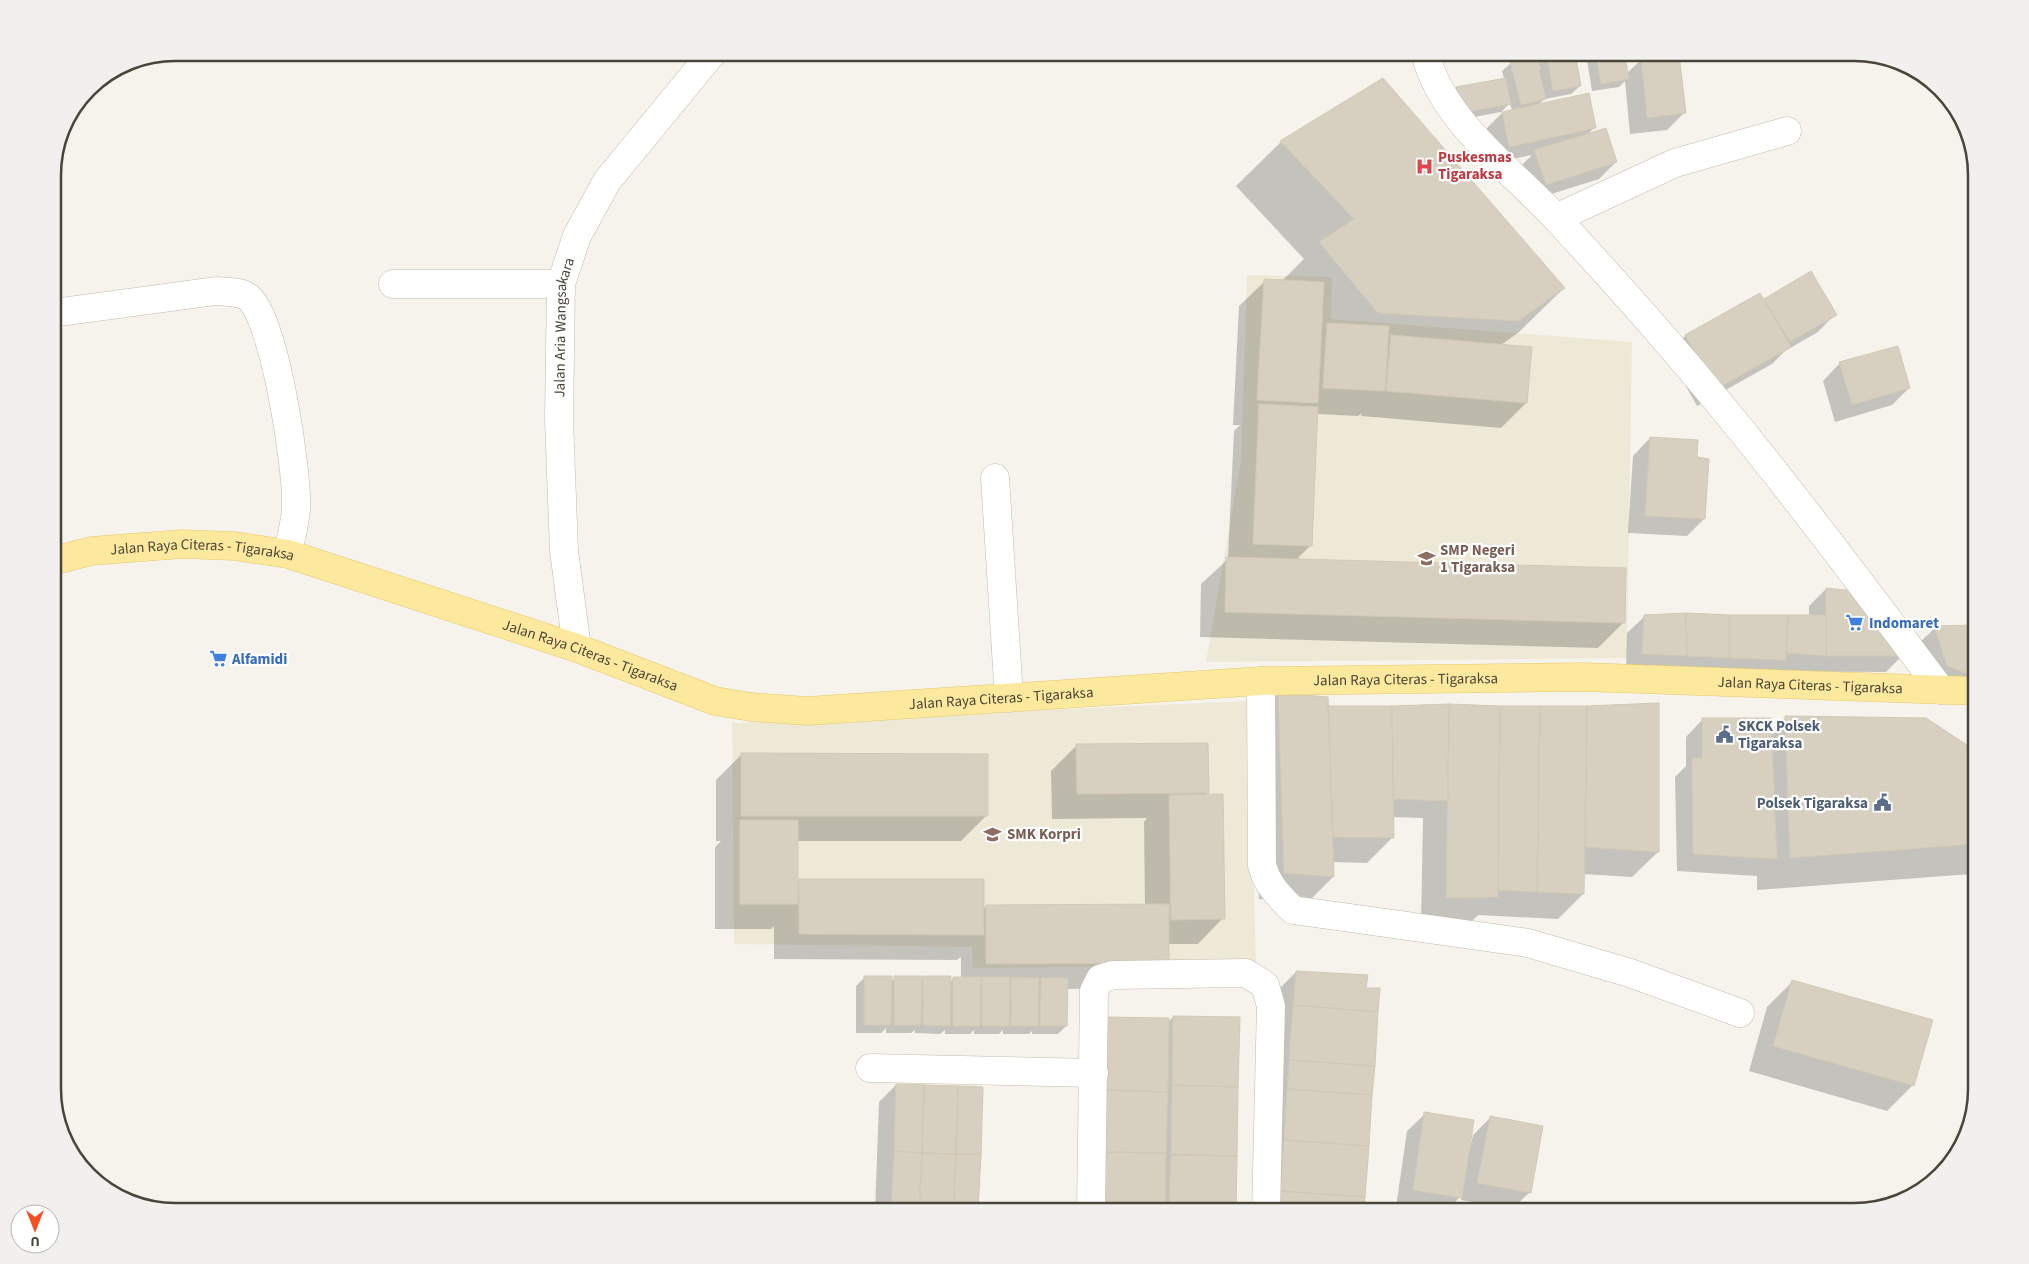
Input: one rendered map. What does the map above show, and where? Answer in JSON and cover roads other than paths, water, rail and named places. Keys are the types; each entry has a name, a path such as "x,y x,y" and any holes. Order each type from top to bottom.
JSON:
{"main road":[{"name":"Jalan Raya Citeras - Tigaraksa","path":"61,559 91,552 182,544 234,546 288,554 577,648 715,701 751,707 807,711 1261,681 1583,677 1968,691"}],"street":[{"name":"Jalan Aria Wangsakara","path":"577,648 564,551 559,420 561,284 577,236 607,181 706,61"},
{"path":"1427,61 1444,100 1484,147 1556,218 1671,346 1837,551 1941,690"},
{"path":"1556,218 1675,163 1787,131"},
{"path":"393,284 561,284"},
{"path":"61,312 216,291 232,292 247,296 256,306 263,319 284,400 293,459 296,509 288,554"},
{"path":"995,478 1009,698"},
{"path":"1261,681 1262,865 1271,888 1293,910 1528,942 1630,973 1740,1013"},
{"path":"1091,1203 1094,991 1100,979 1113,975 1246,974 1265,985 1271,1006 1266,1203"},
{"path":"870,1068 1094,1073"}],"place":[{"name":"Puskesmas Tigaraksa","path":"1424,166"},
{"name":"SMP Negeri 1 Tigaraksa","path":"1426,559"},
{"name":"Indomaret","path":"1855,623"},
{"name":"Alfamidi","path":"218,659"},
{"name":"SKCK Polsek Tigaraksa","path":"1724,735"},
{"name":"Polsek Tigaraksa","path":"1882,803"},
{"name":"SMK Korpri","path":"993,834"}]}
